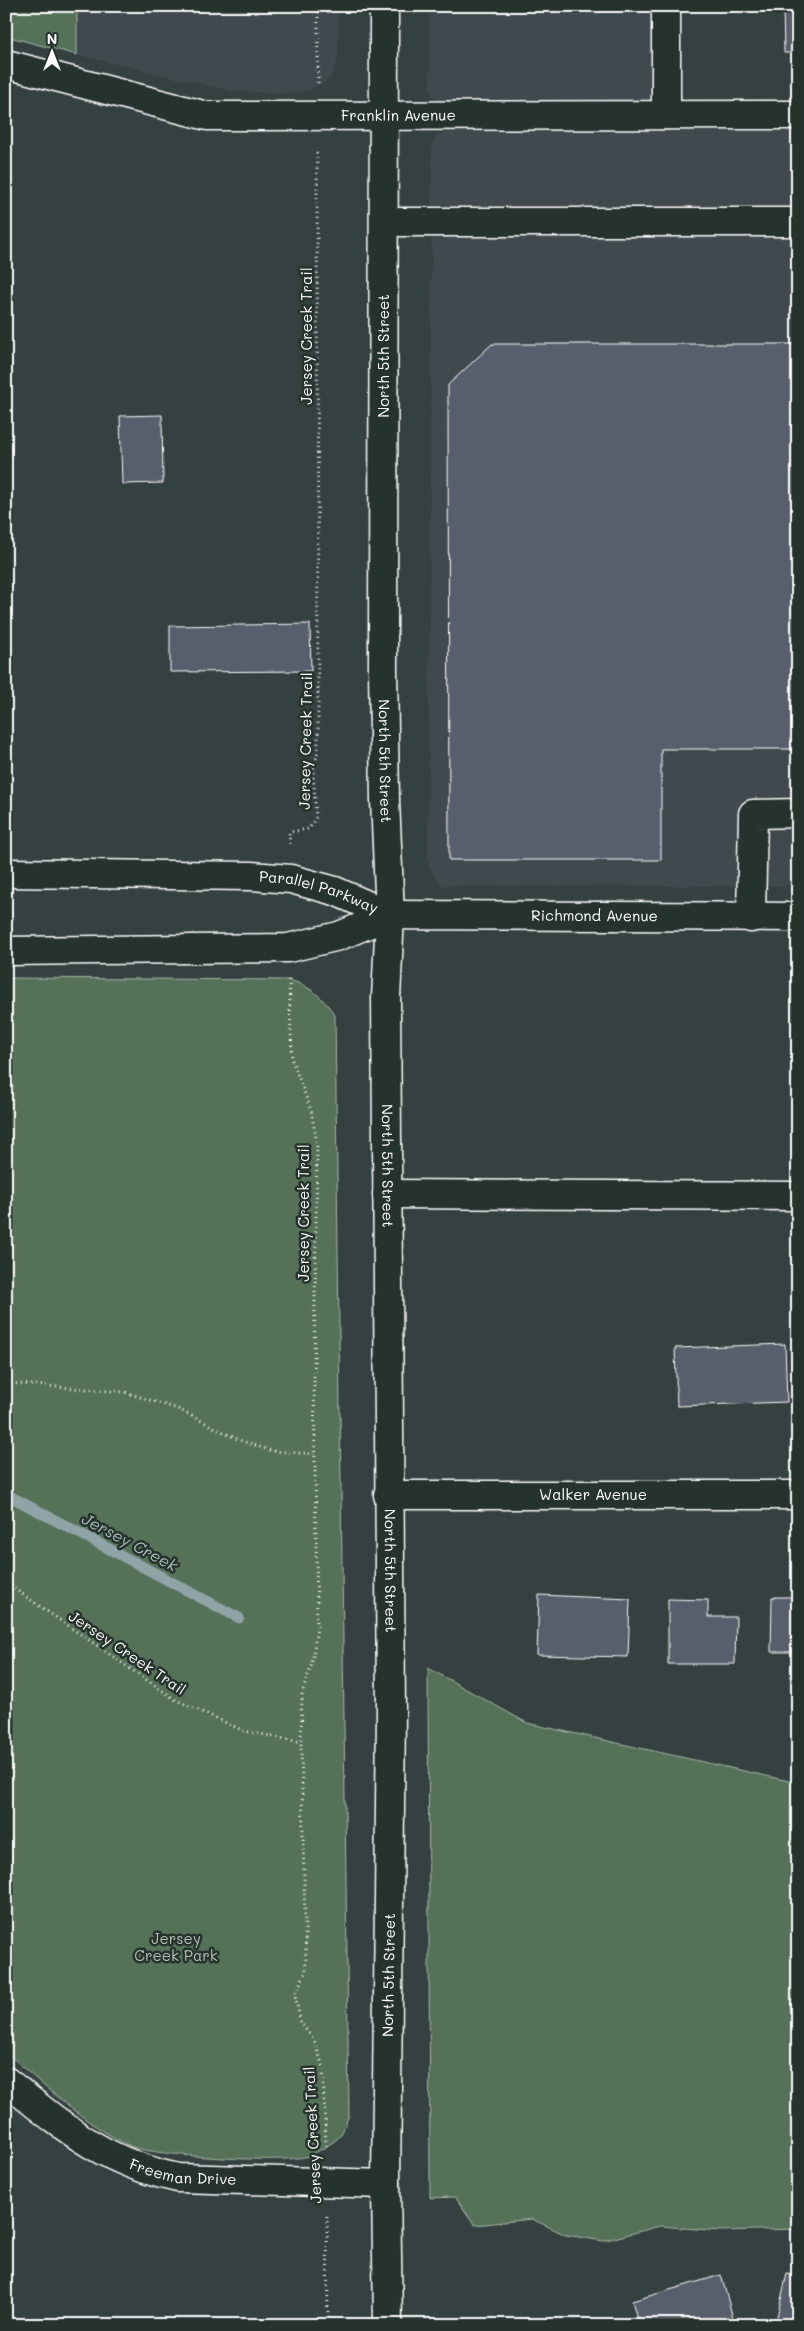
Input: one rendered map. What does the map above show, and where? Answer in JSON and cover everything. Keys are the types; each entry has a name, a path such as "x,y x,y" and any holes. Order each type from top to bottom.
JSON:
{"street":[{"name":"North 5th Street","path":"384,6 382,669 384,800 390,915 386,998 391,1722 386,2184 388,2325"},
{"path":"666,6 666,115"},
{"name":"Franklin Avenue","path":"6,64 207,116 798,115"},
{"path":"384,222 798,222"},
{"path":"751,918 753,814 798,813"},
{"name":"Parallel Parkway","path":"6,873 242,876 291,879 335,891 390,915"},
{"name":"Parallel Parkway","path":"6,951 288,948 339,936 390,915"},
{"name":"Richmond Avenue","path":"390,915 798,917"},
{"path":"388,1194 798,1196"},
{"name":"Walker Avenue","path":"388,1495 798,1495"},
{"name":"Freeman Drive","path":"6,2081 76,2136 111,2156 148,2172 178,2178 386,2184"}],"path":[{"name":"Jersey Creek Trail","path":"291,879 289,832 309,829 316,817 313,772 318,752 316,116 318,6"},
{"name":"Jersey Creek Trail","path":"288,948 292,1060 311,1110 316,1144 314,1454 316,1627 312,1664 302,1693 301,1742 306,1971 295,1995 301,2023 314,2040 323,2067 327,2181 328,2325"},
{"path":"6,1384 124,1392 178,1409 247,1443 272,1451 314,1454"},
{"name":"Jersey Creek Trail","path":"6,1582 110,1657 176,1700 244,1731 301,1742"}],"shaded area":[{"path":"77,6 338,6 338,58 334,72 327,81 308,91 291,93 236,92 77,55"},
{"path":"430,6 676,6 676,104 440,102 433,97 430,88"},
{"path":"450,130 798,131 798,886 443,886 433,875 428,860 432,144 437,135"}],"green space":[{"path":"6,6 77,6 77,55 6,36"},
{"name":"Jersey Creek Park","path":"6,978 289,980 310,989 335,1015 349,2115 338,2138 308,2156 274,2159 219,2158 164,2153 130,2146 96,2127 80,2115 6,2052"},
{"path":"428,1668 527,1723 798,1783 798,2229 720,2231 660,2226 603,2241 566,2235 532,2219 475,2225 455,2197 430,2198"}],"building":[{"path":"783,6 798,6 798,53 784,53"},
{"path":"492,344 798,344 798,749 661,749 661,860 449,860 448,385"},
{"path":"162,415 163,483 122,484 120,416"},
{"path":"310,624 311,671 170,672 170,626"},
{"path":"785,1344 787,1402 677,1406 675,1348"},
{"path":"539,1595 630,1599 628,1657 537,1655"},
{"path":"772,1597 798,1597 798,1652 771,1652"},
{"path":"668,1599 708,1600 708,1617 736,1617 735,1664 668,1664"},
{"path":"787,2274 798,2276 798,2325 775,2325"},
{"path":"721,2275 735,2325 639,2325 632,2301"}],"waterway":[{"name":"Jersey Creek","path":"6,1494 239,1618"}]}
